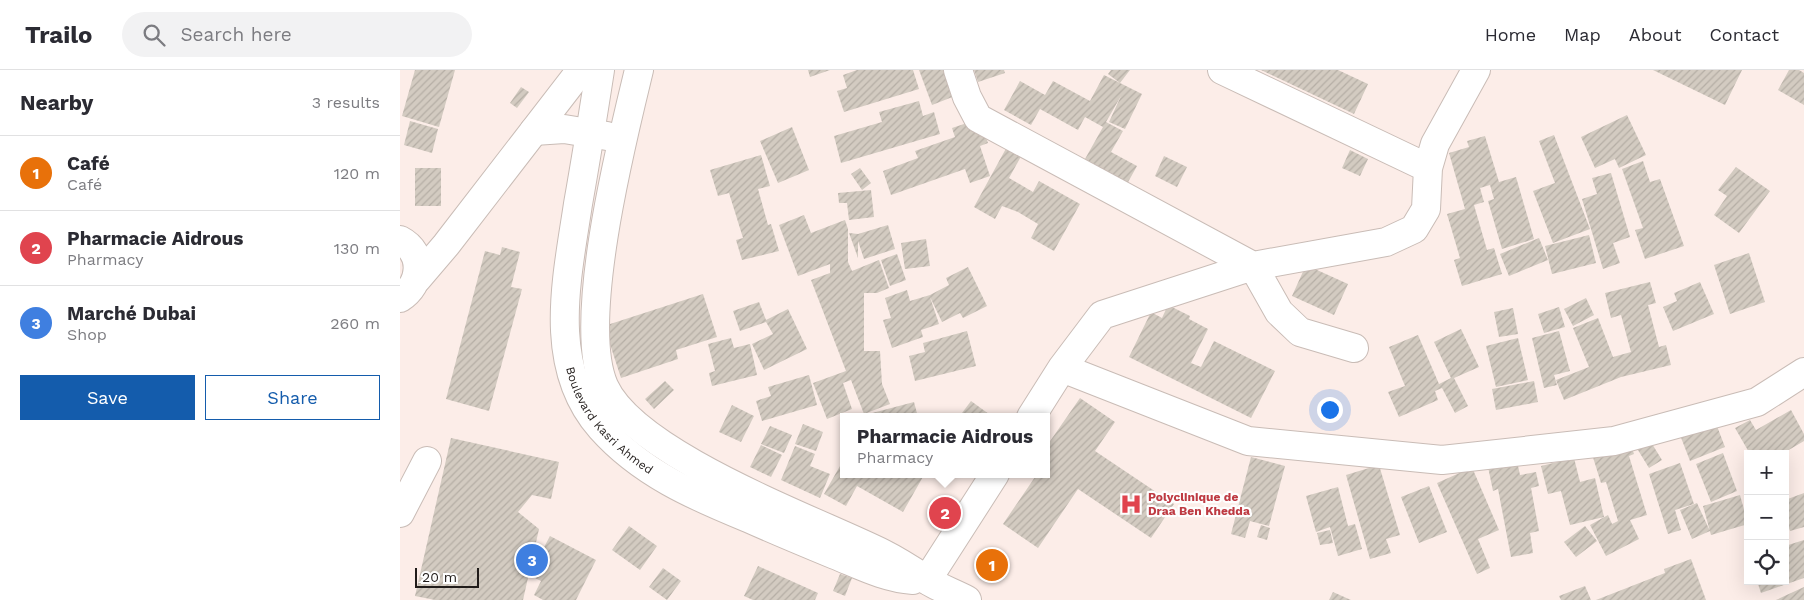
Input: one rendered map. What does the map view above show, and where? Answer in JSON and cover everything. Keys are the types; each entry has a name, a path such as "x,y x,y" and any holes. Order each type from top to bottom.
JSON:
{"street":[{"path":"408,289 460,226 581,70"},
{"name":"Boulevard Kasri Ahmed","path":"600,70 565,291 564,335 569,368 582,401 600,427 635,460 664,480 696,497 876,572 902,579 927,580"},
{"name":"Boulevard Kasri Ahmed","path":"639,70 622,138 605,232 596,321 598,364 604,385 612,401 624,416 696,465 764,499 882,553 927,580 967,600"},
{"path":"958,70 967,97 978,118 1253,266 1279,312 1300,332 1354,348"},
{"path":"1222,70 1428,168"},
{"path":"1034,413 1062,368 1102,315 1253,266 1386,242 1414,229 1426,209 1428,168 1435,144 1476,70"},
{"path":"534,131 564,128 622,138"},
{"path":"408,289 418,270 404,238 460,226"},
{"path":"1062,368 1248,441 1442,460 1614,441 1757,402 1804,372"},
{"path":"400,513 427,461"},
{"path":"927,580 992,478"}],"building":[{"path":"415,70 455,70 439,127 402,116"},
{"path":"808,70 830,70 810,77"},
{"path":"857,70 913,70 919,89 844,112 837,91 847,88 843,75"},
{"path":"919,70 945,70 955,96 932,105"},
{"path":"974,70 1004,70 1005,73 978,82"},
{"path":"1111,70 1130,70 1120,83 1108,74"},
{"path":"1261,70 1338,70 1368,84 1354,114"},
{"path":"1653,70 1742,70 1725,105"},
{"path":"1789,70 1799,70 1804,73 1804,105 1778,90"},
{"path":"1104,75 1142,94 1125,129 1109,122 1121,96 1106,122 1123,131 1111,152 1137,166 1127,184 1085,159 1103,127 1085,117 1078,130 1040,109 1031,125 1004,110 1020,81 1045,95 1053,81 1090,101"},
{"path":"521,87 529,92 517,108 510,103"},
{"path":"919,101 923,116 934,112 940,134 841,163 834,136 882,122 879,112"},
{"path":"1627,115 1646,155 1619,168 1615,159 1595,168 1581,137"},
{"path":"979,119 988,143 980,146 990,176 970,183 965,169 891,195 883,171 918,158 915,151 955,137 952,128"},
{"path":"410,121 438,129 432,153 404,145"},
{"path":"792,127 809,170 778,183 760,141"},
{"path":"1554,135 1590,229 1553,243 1533,191 1555,183 1539,141"},
{"path":"1485,136 1499,182 1516,177 1534,239 1502,249 1488,201 1494,199 1490,185 1480,188 1484,202 1474,205 1487,250 1494,248 1502,274 1462,286 1454,260 1460,258 1447,214 1465,209 1449,153 1469,147 1467,141"},
{"path":"1009,143 1024,151 1009,178 1033,192 1039,181 1080,204 1054,251 1031,238 1038,224 1018,212 1002,206 995,219 974,207"},
{"path":"1350,150 1368,159 1360,176 1342,168"},
{"path":"761,155 770,186 758,189 768,225 771,224 779,251 742,260 736,240 743,238 729,193 718,196 710,170"},
{"path":"1164,156 1187,167 1177,187 1155,176"},
{"path":"1643,161 1650,182 1660,179 1684,246 1645,259 1635,230 1643,228 1622,169"},
{"path":"1736,167 1770,191 1739,233 1714,215 1727,196 1718,190"},
{"path":"415,168 441,168 441,206 415,206"},
{"path":"860,168 871,183 862,190 851,174"},
{"path":"1611,173 1630,237 1613,243 1620,263 1603,269 1582,199 1597,194 1592,178"},
{"path":"871,190 874,217 849,220 847,203 839,203 838,193"},
{"path":"804,215 811,233 845,220 848,229 848,262 852,271 879,260 889,288 877,293 864,293 864,351 880,351 882,384 890,404 864,413 851,380 843,383 852,409 827,419 813,383 846,371 811,280 830,273 830,264 798,276 779,225"},
{"path":"888,225 895,249 864,259 858,241 858,258 849,233 858,234"},
{"path":"1589,235 1596,263 1552,274 1545,246"},
{"path":"1539,238 1548,260 1509,276 1500,254"},
{"path":"926,239 930,266 905,269 901,243"},
{"path":"502,247 520,252 511,287 522,289 489,411 446,399 485,251 500,255"},
{"path":"1749,253 1765,302 1730,314 1714,265"},
{"path":"897,254 906,280 890,286 881,260"},
{"path":"1306,265 1348,284 1334,315 1292,296"},
{"path":"968,267 987,306 963,318 960,313 942,322 930,297 939,324 921,330 923,337 892,348 883,320 891,318 885,298 907,290 910,301 930,295 949,285 946,278"},
{"path":"1650,282 1656,303 1648,305 1659,347 1666,345 1671,365 1621,377 1564,400 1556,380 1589,367 1573,328 1598,318 1613,357 1631,352 1621,315 1611,318 1605,293"},
{"path":"1700,282 1714,314 1673,331 1663,307 1677,301 1674,293"},
{"path":"703,294 717,337 676,350 678,359 621,378 604,326"},
{"path":"1586,298 1594,315 1573,326 1564,309"},
{"path":"759,302 766,320 788,309 807,349 764,370 752,344 773,334 766,322 740,331 733,311"},
{"path":"1168,305 1190,316 1189,319 1208,329 1191,363 1201,367 1214,341 1275,371 1251,418 1129,357 1151,312 1162,318"},
{"path":"1559,307 1565,327 1544,333 1538,314"},
{"path":"1513,308 1518,334 1499,337 1494,312"},
{"path":"1461,329 1479,367 1454,378 1468,406 1455,413 1442,388 1435,391 1438,400 1399,417 1388,392 1405,386 1389,347 1418,335 1439,384 1451,378 1434,342"},
{"path":"967,331 976,366 915,381 909,356 925,352 923,343"},
{"path":"1559,331 1570,371 1554,375 1557,385 1544,388 1532,338"},
{"path":"731,338 734,348 750,344 757,375 712,386 709,373 715,371 708,344"},
{"path":"1518,338 1528,380 1496,387 1486,346"},
{"path":"809,375 817,405 762,421 756,401 771,396 768,387"},
{"path":"665,381 674,390 654,409 645,399"},
{"path":"1534,381 1538,402 1496,410 1492,389"},
{"path":"1080,398 1115,422 1095,451 1174,504 1151,538 1078,489 1038,548 1003,524 1034,478 1050,478 1050,441"},
{"path":"971,401 988,413 962,413"},
{"path":"914,402 917,413 872,413"},
{"path":"732,405 754,416 741,442 719,432"},
{"path":"1791,410 1804,434 1804,441 1789,450 1748,450 1735,428 1750,420 1756,430"},
{"path":"1715,421 1725,447 1690,461 1680,435"},
{"path":"803,424 823,432 816,451 795,444"},
{"path":"770,426 792,435 784,453 761,444"},
{"path":"1646,434 1662,460 1649,468 1633,442"},
{"path":"451,438 559,462 551,499 532,495 518,512 539,529 523,600 435,600 415,596"},
{"path":"1629,439 1634,454 1629,456 1647,515 1630,520 1639,539 1606,556 1590,525 1608,515 1612,524 1618,521 1606,482 1601,483 1591,451"},
{"path":"761,445 782,455 771,477 750,467"},
{"path":"795,446 815,454 810,466 830,474 820,498 781,480"},
{"path":"1723,453 1737,491 1711,502 1696,464"},
{"path":"1251,457 1285,466 1269,526 1250,521 1245,538 1231,534"},
{"path":"1468,458 1499,530 1478,539 1490,568 1477,574 1437,483 1464,471"},
{"path":"1574,458 1580,482 1595,478 1604,517 1570,525 1561,491 1548,494 1541,466"},
{"path":"1517,461 1520,475 1536,472 1539,486 1531,488 1539,531 1530,533 1533,553 1511,557 1498,489 1493,491 1488,467"},
{"path":"1680,463 1694,504 1675,510 1681,530 1668,534 1649,474"},
{"path":"1379,465 1400,535 1386,539 1391,553 1370,559 1346,475"},
{"path":"840,466 840,478 922,478 903,512 857,486 846,506 824,494"},
{"path":"1429,486 1447,532 1419,543 1401,497"},
{"path":"1338,487 1348,526 1355,524 1362,549 1338,556 1330,527 1316,532 1306,496"},
{"path":"1804,493 1804,527 1790,531 1789,528 1789,499"},
{"path":"1740,495 1744,510 1744,525 1711,535 1703,506"},
{"path":"1697,503 1710,531 1692,539 1680,510"},
{"path":"1261,525 1270,528 1267,540 1257,537"},
{"path":"629,526 657,546 640,570 612,550"},
{"path":"1585,526 1597,541 1576,557 1564,542"},
{"path":"1330,530 1333,543 1320,545 1317,533"},
{"path":"550,536 596,560 576,600 543,600 534,595 541,581 529,575"},
{"path":"1804,540 1804,578 1789,583 1789,545"},
{"path":"1691,559 1706,600 1596,600 1665,573 1664,569"},
{"path":"758,566 818,593 815,600 753,600 744,596"},
{"path":"663,568 681,581 667,600 649,587"},
{"path":"840,574 852,578 845,596 833,591"},
{"path":"1758,585 1784,585 1761,593"},
{"path":"1585,586 1591,600 1561,600 1559,596"},
{"path":"1804,587 1804,600 1776,600"},
{"path":"1333,592 1351,600 1329,600"}],"place":[{"name":"Polyclinique de Draa Ben Khedda","path":"1131,504"},
{"name":"Pharmacie Aidrous","path":"945,513"},
{"name":"Marché Dubai","path":"532,560"},
{"name":"Café","path":"992,565"}]}
